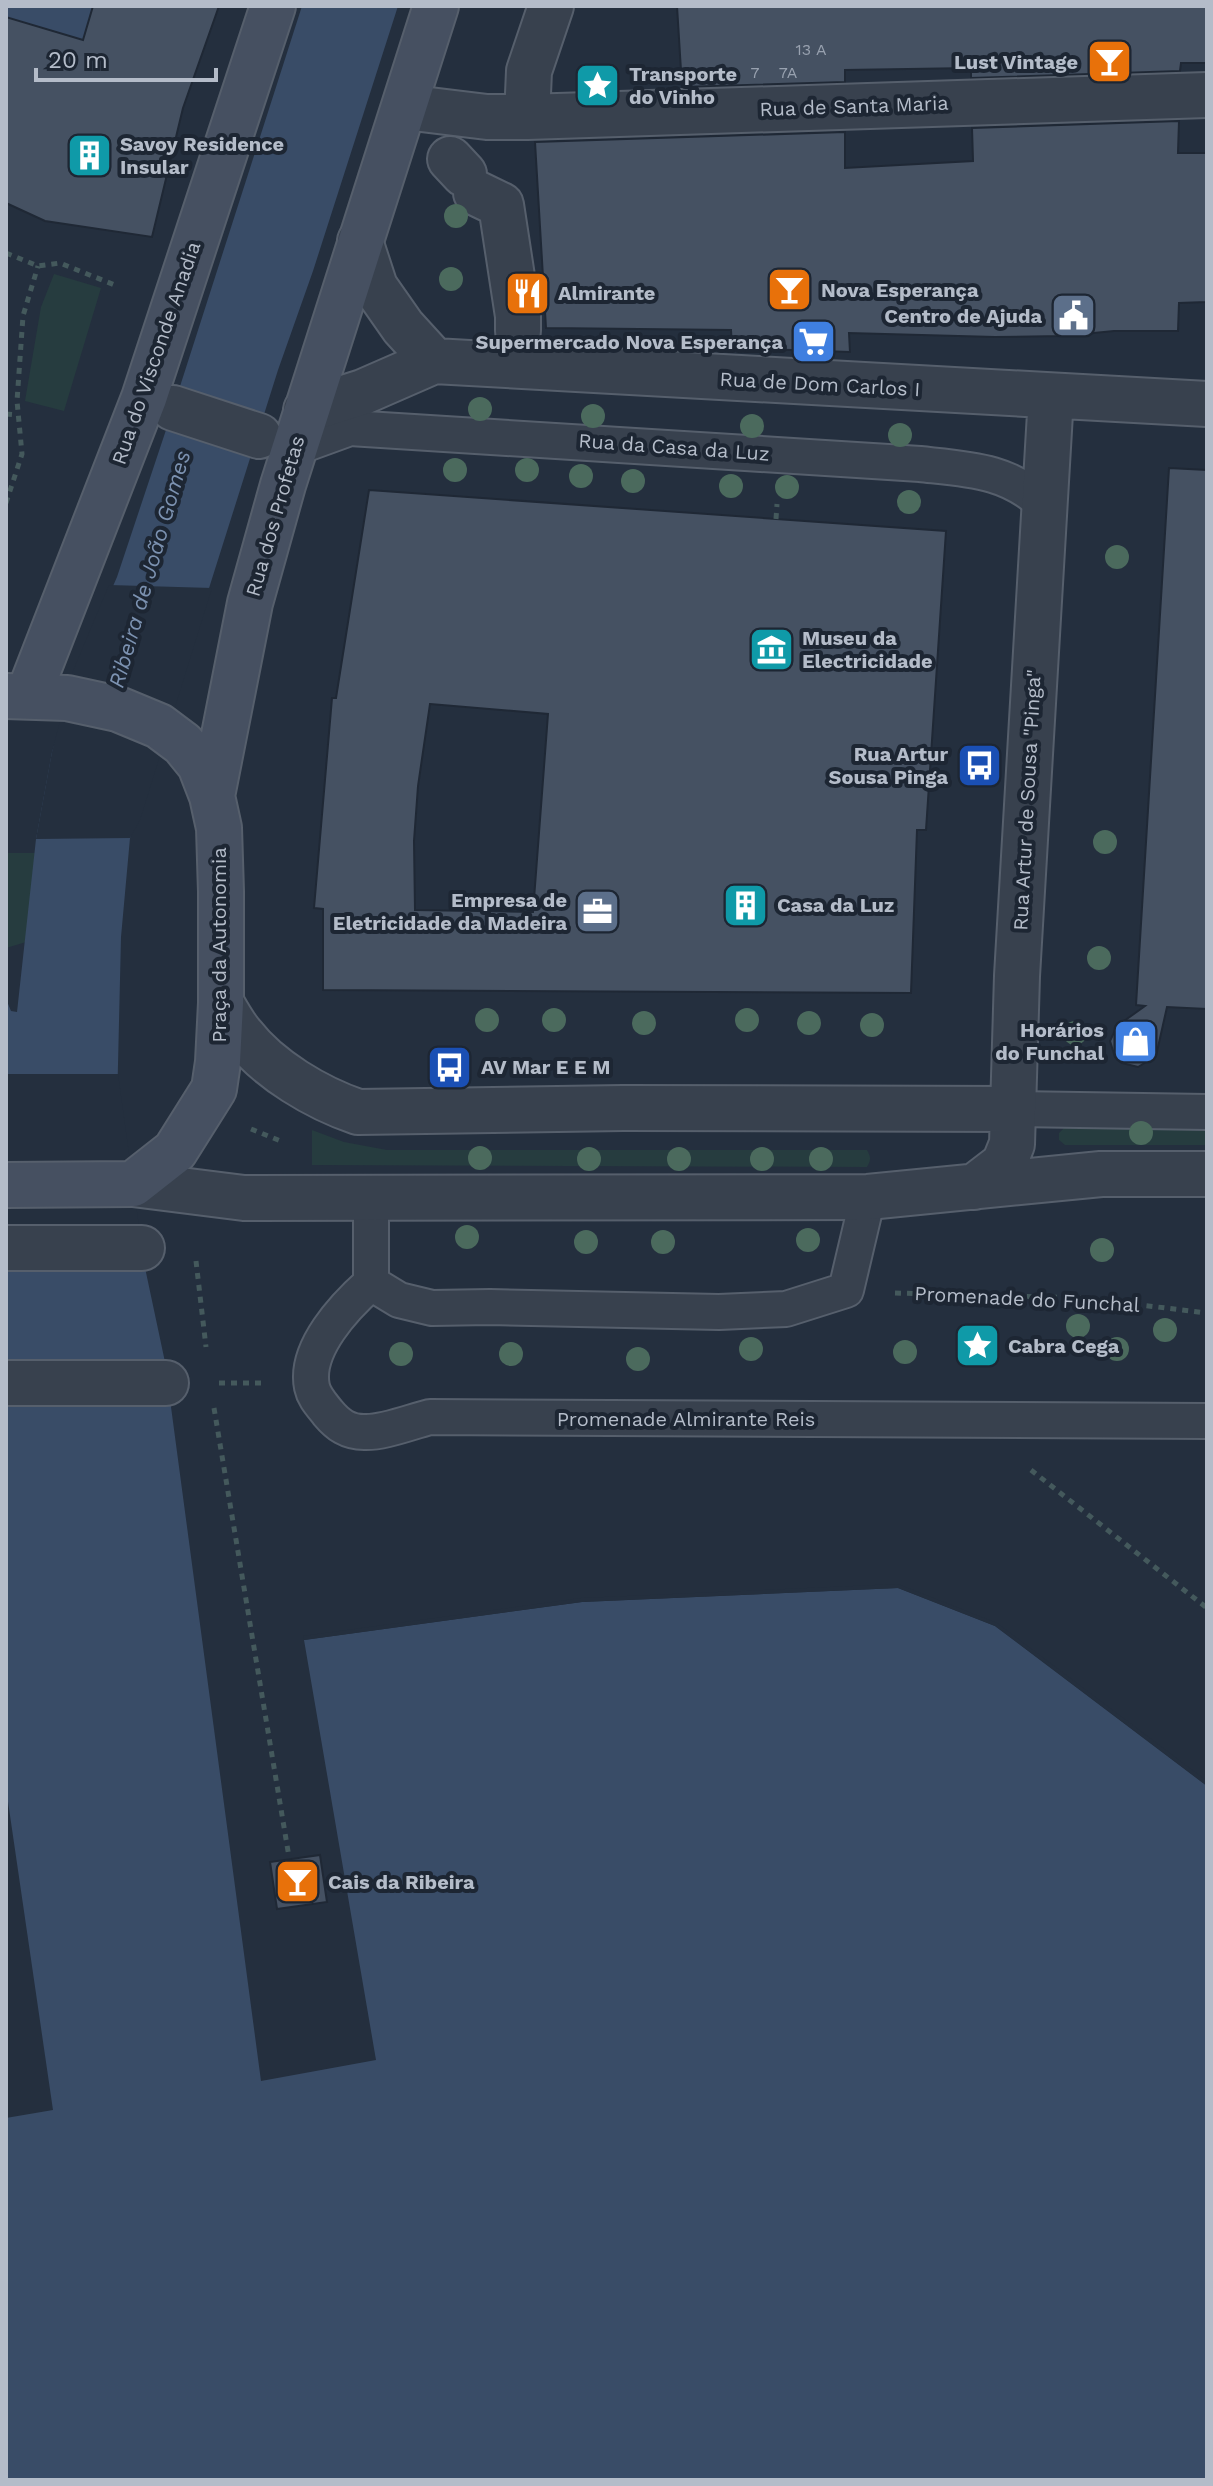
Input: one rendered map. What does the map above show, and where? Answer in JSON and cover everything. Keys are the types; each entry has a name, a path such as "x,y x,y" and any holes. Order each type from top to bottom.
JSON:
{"main road":[{"name":"Rua do Visconde Anadia","path":"34,697 144,398 273,6"},
{"name":"Rua dos Profetas","path":"212,796 286,431 360,241 436,6"},
{"name":"Praça da Autonomia","path":"34,697 131,713 173,735 200,765 212,796 219,828 221,1003 214,1089 175,1151 133,1184"},
{"path":"6,1185 133,1184"}],"street":[{"path":"527,117 529,71 551,6"},
{"name":"Rua de Santa Maria","path":"405,107 487,117 527,117 1207,95"},
{"path":"464,176 501,205 518,331"},
{"path":"360,241 375,287 403,327 434,361"},
{"name":"Rua de Dom Carlos I","path":"286,431 434,361 1207,404"},
{"name":"Rua Artur de Sousa \"Pinga\"","path":"974,1187 1004,1164 1012,1144 1017,976 1051,396"},
{"path":"173,408 286,431"},
{"path":"221,1003 242,1036 261,1055 307,1091 358,1112 623,1108 1012,1109"},
{"path":"133,1184 244,1198 868,1197 1101,1174 1207,1174"},
{"path":"6,1248 142,1248"},
{"path":"6,1383 166,1383"}],"lane":[{"name":"Rua da Casa da Luz","path":"286,431 350,428 972,469 1012,480 1045,506"},
{"path":"1012,1109 1207,1112"},
{"path":"311,1383 316,1354 332,1323 349,1302 371,1283 371,1197"},
{"path":"371,1283 399,1300 432,1308 719,1312 786,1309 846,1290 868,1197"},
{"name":"Promenade Almirante Reis","path":"311,1383 315,1397 334,1420 347,1429 362,1432 381,1431 430,1417 1207,1421"}],"path":[{"path":"6,253 38,266 60,263 117,286"},
{"path":"6,503 22,454 18,415 23,316 38,266"},
{"path":"6,414 18,415"},
{"path":"246,1127 295,1147"},
{"path":"194,1247 210,1383 289,1857"},
{"name":"Promenade do Funchal","path":"846,1290 951,1296 1083,1298 1207,1313"},
{"path":"166,1383 311,1383"},
{"path":"970,1421 1207,1608"}],"green space":[{"path":"54,274 101,288 64,411 25,401 41,307"},
{"path":"6,853 35,853 26,942 6,948"},
{"path":"1064,1128 1207,1129 1207,1145 1065,1145 1059,1140 1059,1133"},
{"path":"312,1130 344,1142 387,1150 867,1150 870,1158 867,1167 312,1165"}],"water":[{"path":"6,6 93,6 83,40 6,17"},
{"name":"Ribeira de João Gomes","path":"302,6 398,6 278,370 130,838 121,937 117,1107 165,1362 261,2081 376,2060 304,1640 582,1602 898,1588 995,1626 1207,1786 1207,2480 6,2480 6,2118 53,2110 6,1788 6,999 11,1011 17,1012 36,839 52,752 85,650 117,577"}],"pier":[{"path":"109,585 212,588 140,820 130,838 36,839 52,752 73,671"},
{"path":"6,1074 118,1074 142,1248 6,1262"},
{"path":"898,1584 997,1623 1207,1781 1207,1786 995,1626 898,1588 582,1602 304,1640 303,1636 581,1598"}],"building":[{"name":"Savoy Residence Insular","path":"93,6 219,6 183,108 152,237 45,221 6,203 6,17 83,40"},
{"path":"677,6 1207,6 1207,63 1181,63 1180,71 971,78 971,68 845,70 845,82 682,87"},
{"path":"1179,121 1178,153 1207,153 1207,302 1179,303 1178,331 995,337 849,333 850,352 732,348 731,330 546,328 535,142 845,132 845,168 973,161 972,128"},
{"path":"1169,468 1207,470 1207,1009 1167,1007 1156,1056 1138,1067 1122,1063 1115,1057 1110,1041 1117,1026 1145,1006 1136,1005"},
{"path":"369,490 946,531 926,830 917,830 911,993 323,990 323,909 314,908 332,698 336,698","holes":["430,704 548,714 533,912 415,910 414,841 418,786"]},
{"path":"320,1855 327,1902 277,1909 270,1862"}],"place":[{"name":"Lust Vintage","path":"1109,62"},
{"name":"Transporte do Vinho","path":"598,86"},
{"name":"Savoy Residence Insular","path":"89,155"},
{"name":"Nova Esperança","path":"790,290"},
{"name":"Almirante","path":"527,293"},
{"name":"Centro de Ajuda","path":"1073,316"},
{"name":"Supermercado Nova Esperança","path":"814,342"},
{"name":"Museu da Electricidade","path":"771,650"},
{"name":"Rua Artur Sousa Pinga","path":"979,766"},
{"name":"Casa da Luz","path":"746,905"},
{"name":"Empresa de Eletricidade da Madeira","path":"598,911"},
{"name":"Horários do Funchal","path":"1135,1042"},
{"name":"AV Mar E E M","path":"450,1067"},
{"name":"Cabra Cega","path":"977,1346"},
{"name":"Cais da Ribeira","path":"297,1882"}]}
